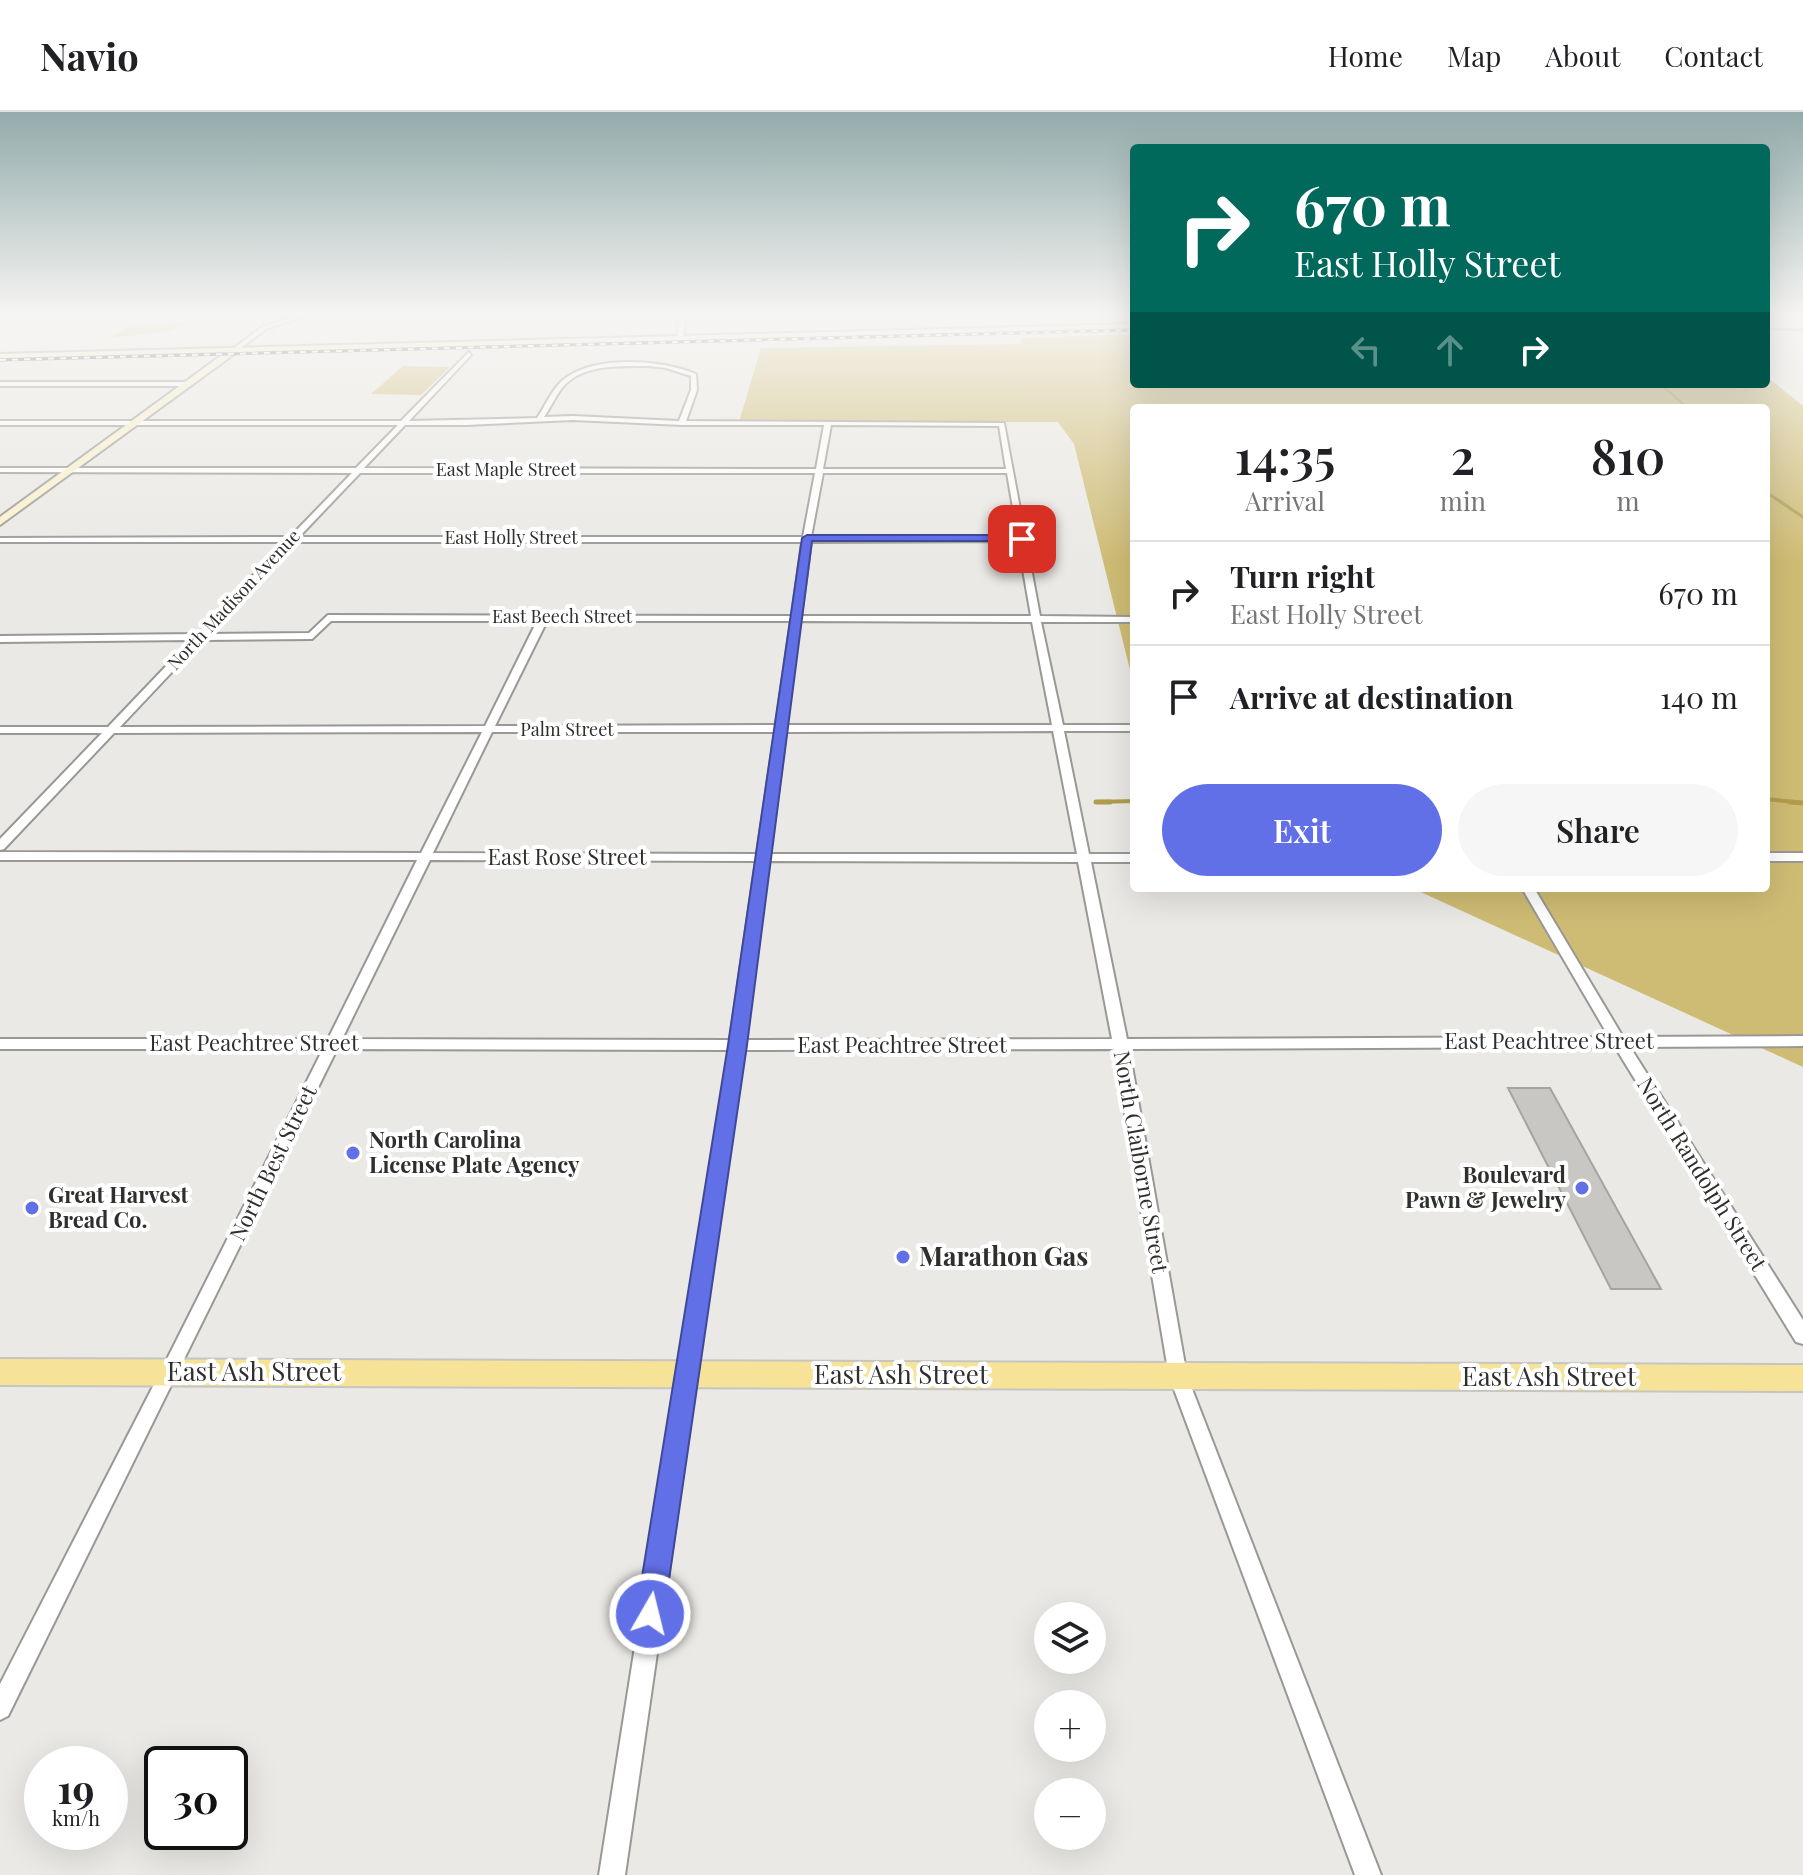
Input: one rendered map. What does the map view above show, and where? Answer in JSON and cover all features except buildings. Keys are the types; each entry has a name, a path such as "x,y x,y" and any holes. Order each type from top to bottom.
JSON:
{"main road":[{"name":"East Ash Street","path":"0,1372 1803,1378"}],"street":[{"path":"0,522 172,397"},
{"name":"North Madison Avenue","path":"0,846 429,397"},
{"path":"539,420 554,397"},
{"path":"682,423 691,397"},
{"path":"0,423 405,423 601,418 682,423 828,423 807,538 737,1045 685,1374 612,1875"},
{"name":"North Claiborne Street","path":"828,423 1002,424 1036,618 1121,1045 1178,1376 1368,1875"},
{"name":"East Maple Street","path":"0,470 1011,471"},
{"name":"East Holly Street","path":"0,540 1022,539"},
{"name":"North Best Street","path":"0,1708 171,1371 544,617"},
{"name":"East Beech Street","path":"0,639 312,636 328,618 1130,619"},
{"name":"Palm Street","path":"0,730 1130,728"},
{"name":"East Rose Street","path":"0,856 1130,858"},
{"path":"1770,857 1803,857"},
{"name":"North Randolph Street","path":"1530,892 1618,1040 1803,1336"},
{"name":"East Peachtree Street","path":"0,1044 1121,1045 1803,1041"}],"shaded area":[{"path":"746,397 1792,397 1803,406 1803,1067 1421,892 1770,892 1770,404 1130,404 1130,670 1074,444 1058,422 739,422"}],"waterway":[{"path":"1675,397 1683,404"},
{"path":"1770,495 1803,517"},
{"path":"1770,799 1803,803 1790,802"},
{"path":"1110,802 1096,802 1130,801"}],"place":[{"name":"North Carolina License Plate Agency","path":"353,1153"},
{"name":"Boulevard Pawn & Jewelry","path":"1582,1188"},
{"name":"Great Harvest Bread Co.","path":"32,1208"},
{"name":"Marathon Gas","path":"903,1257"}],"route":[{"path":"650,1614 737,1045 807,538 1022,539"}]}
